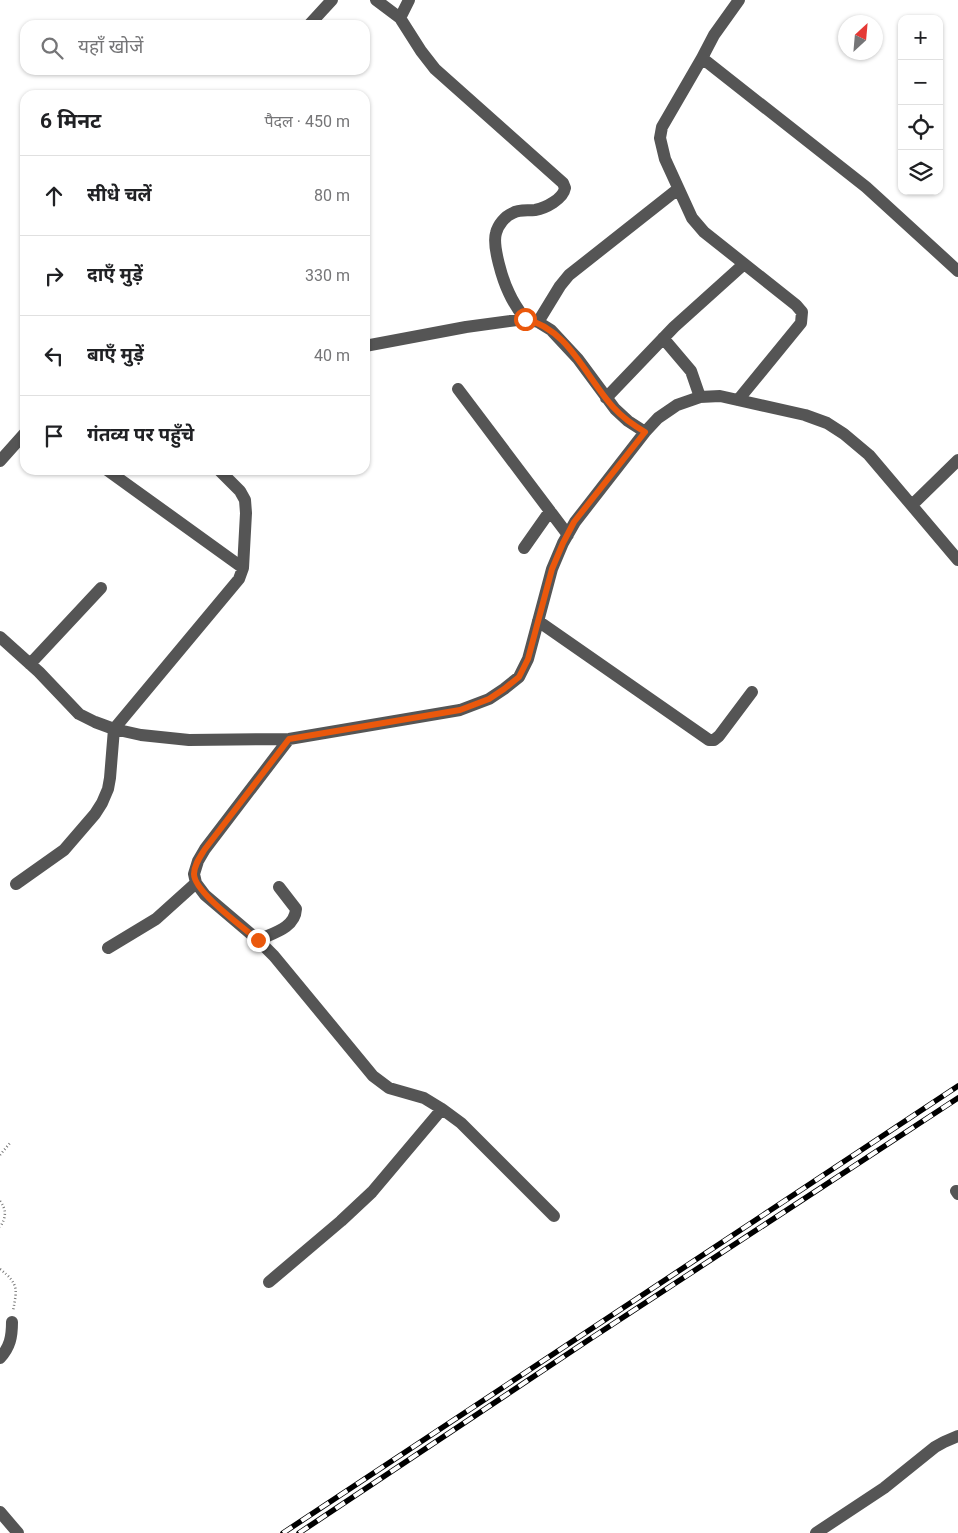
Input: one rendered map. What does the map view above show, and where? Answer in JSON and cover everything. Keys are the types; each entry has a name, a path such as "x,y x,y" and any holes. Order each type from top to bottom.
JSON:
{"street":[{"path":"314,20 332,0"},
{"path":"376,0 400,18 435,69 563,183 565,188 562,196 544,207 514,212 502,222 495,235 503,279 508,293 525,319"},
{"path":"400,18 409,0"},
{"path":"738,400 798,328 801,323 802,312 796,305 704,232 692,218 665,159 660,138 662,127 714,35 739,0"},
{"path":"702,58 866,187 958,271"},
{"path":"538,322 569,275 678,189"},
{"path":"606,398 683,318 744,264"},
{"path":"370,345 466,327 525,319 538,322 550,330 578,359 606,398 628,421 645,432"},
{"path":"663,338 691,371 700,397"},
{"path":"458,389 568,535"},
{"path":"0,636 79,714 95,722 141,735 189,740 289,739 460,710 489,699 519,677 528,659 552,569 574,522 645,432 665,414 678,406 700,397 720,396 805,415 827,423 844,434 869,455 958,560"},
{"path":"0,461 20,439"},
{"path":"912,505 958,460"},
{"path":"114,475 243,568"},
{"path":"16,884 64,850 102,803 110,778 114,728 232,589 243,568 245,500 240,491 224,475"},
{"path":"524,548 550,511"},
{"path":"30,664 101,588"},
{"path":"538,621 709,740 714,740 719,736 752,692"},
{"path":"289,739 205,849 198,861 194,874 196,883 205,895 274,956 373,1076 389,1088 424,1098 442,1108 461,1123 554,1216"},
{"path":"108,948 144,928 196,883"},
{"path":"258,940 290,924 296,917 296,909 279,887"},
{"path":"269,1282 363,1201 442,1108"},
{"path":"0,1358 10,1343 12,1322"},
{"path":"816,1533 884,1488 935,1447 958,1436"},
{"path":"0,1512 18,1533"}],"path":[{"path":"0,1155 10,1143"},
{"path":"0,1201 6,1213 0,1227"},
{"path":"0,1269 15,1284 16,1292 12,1322"}],"railway":[{"path":"283,1533 958,1086"},
{"path":"299,1533 590,1339 958,1098"}],"route":[{"path":"258,940 205,895 196,883 194,874 198,861 205,849 289,739 460,710 489,699 519,677 528,659 552,569 563,543 574,522 645,432 628,421 615,409 566,345 538,322 525,319"}]}
